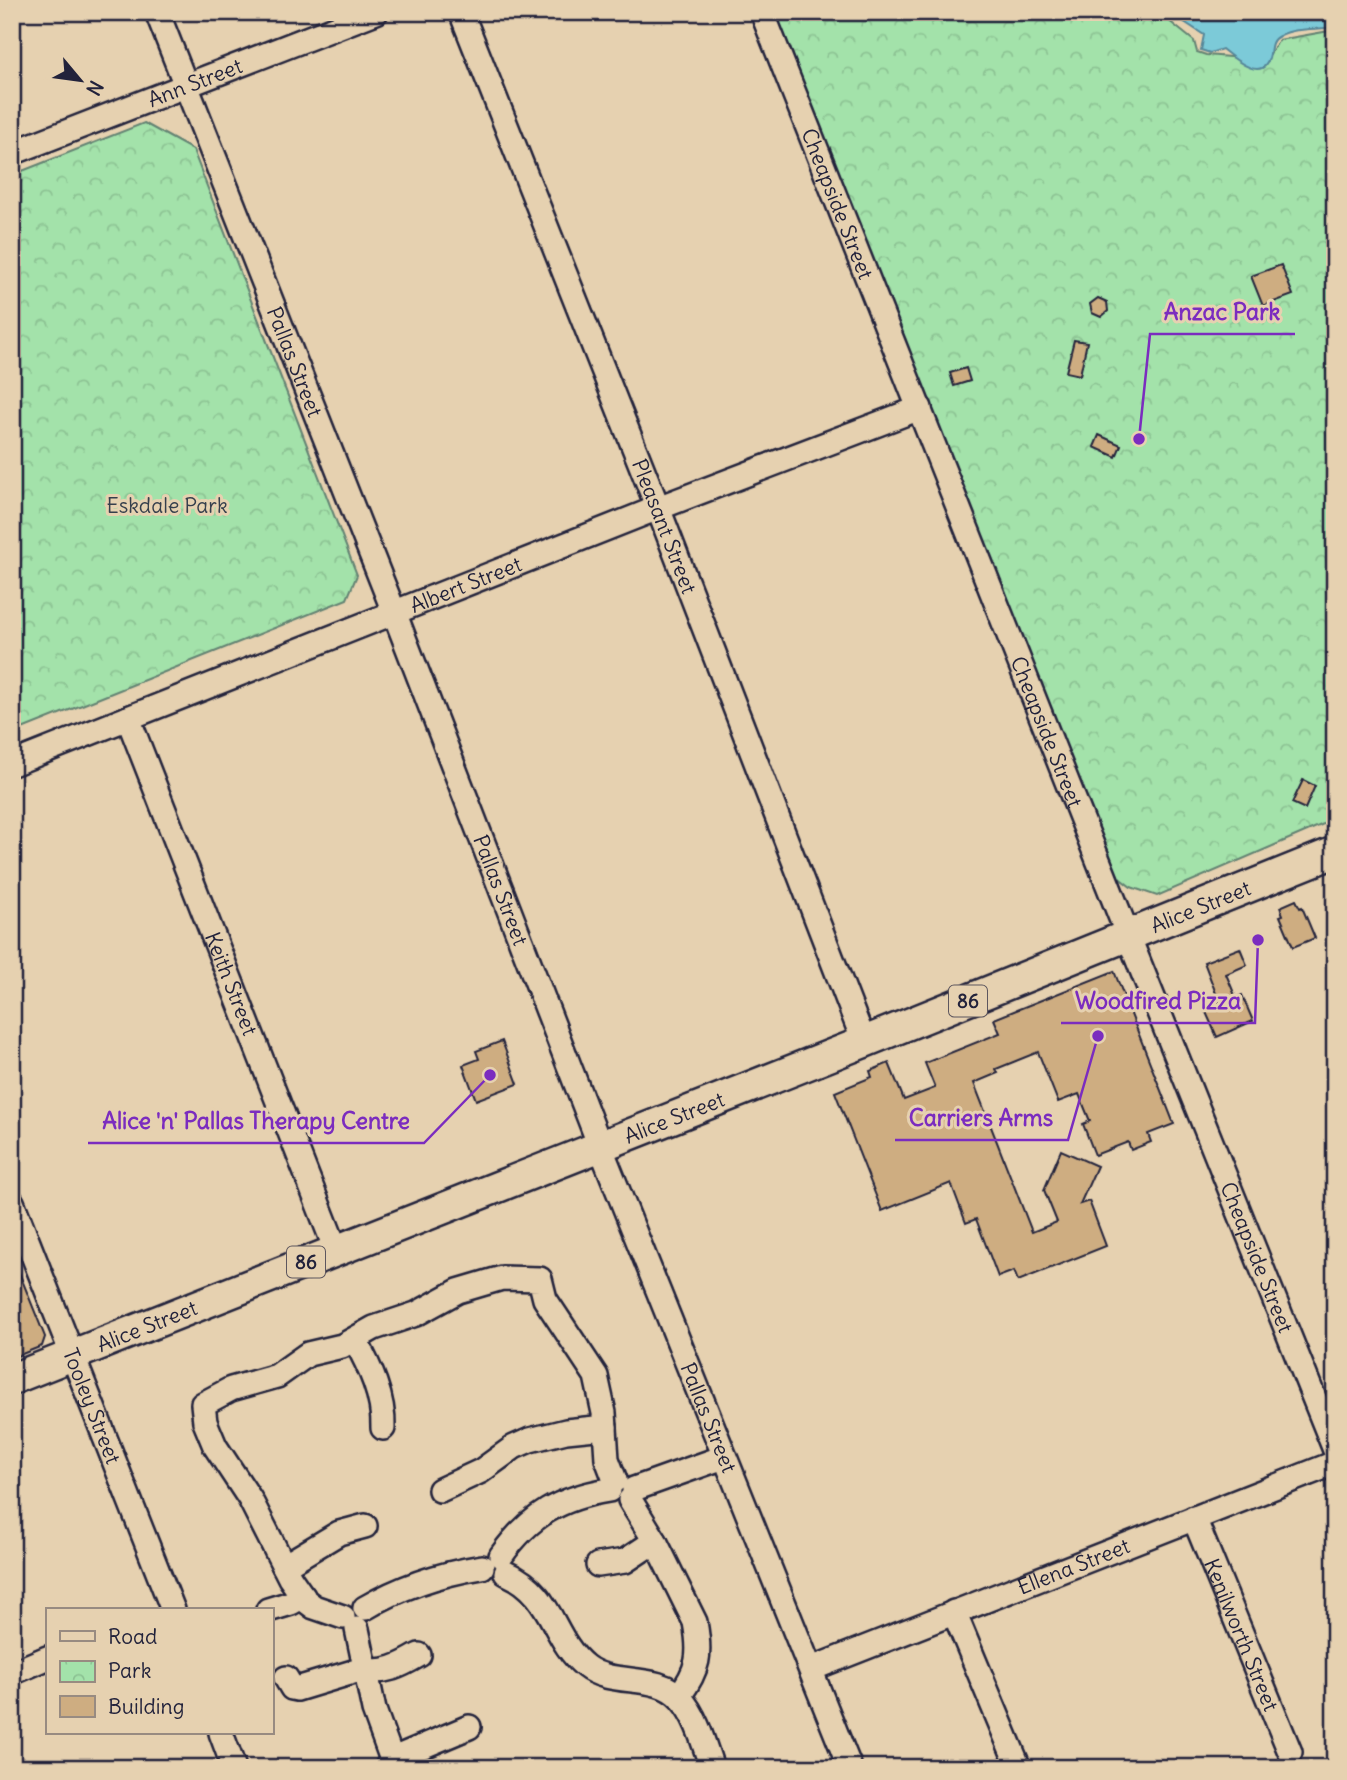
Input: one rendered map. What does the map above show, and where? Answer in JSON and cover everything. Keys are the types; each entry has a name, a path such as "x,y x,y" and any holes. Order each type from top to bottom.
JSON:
{"main road":[{"name":"Alice Street","path":"12,1379 864,1042 1335,852"}],"street":[{"name":"Pallas Street","path":"157,12 394,612 600,1146 850,1768"},
{"name":"Ann Street","path":"12,153 376,12"},
{"name":"Pleasant Street","path":"461,12 658,508 864,1042"},
{"name":"Cheapside Street","path":"762,12 1335,1450"},
{"name":"Albert Street","path":"12,764 658,508 920,408"},
{"name":"Keith Street","path":"128,718 336,1250"},
{"name":"Tooley Street","path":"12,1202 170,1608"},
{"path":"679,1696 693,1677 697,1665 698,1636 690,1610 655,1541 622,1490 607,1459 601,1395 596,1376 545,1299 540,1279 502,1278 458,1291 416,1314 374,1328 342,1346 308,1354 277,1376 231,1389 203,1404 205,1422 215,1446 250,1499 284,1566 303,1596 314,1607 350,1623 364,1626 368,1619 365,1608 401,1589 438,1575 496,1565 519,1579 542,1601 569,1646 585,1666 596,1673 611,1677 650,1682 679,1696 698,1731 712,1768"},
{"path":"355,1340 382,1406 383,1429"},
{"path":"440,1490 481,1471 514,1447 530,1440 566,1431 604,1427"},
{"path":"496,1565 515,1536 531,1520 569,1499 622,1490 724,1457"},
{"name":"Ellena Street","path":"811,1669 1335,1463"},
{"name":"Kenilworth Street","path":"1194,1518 1290,1752"},
{"path":"284,1566 339,1533 365,1526"},
{"path":"598,1565 625,1561 655,1541"},
{"path":"273,1608 303,1596"},
{"path":"954,1612 1019,1768"},
{"path":"350,1623 391,1765 469,1727"},
{"path":"286,1678 292,1688 297,1689 363,1669 372,1672 390,1669 419,1655"},
{"path":"12,1673 46,1658"},
{"path":"221,1734 234,1768"}],"green space":[{"path":"774,12 1158,12 1194,41 1197,52 1266,60 1279,40 1335,30 1335,819 1157,896 1131,887 1118,877"},
{"name":"Eskdale Park","path":"144,123 193,150 357,575 347,599 12,733 12,175"}],"water":[{"path":"1169,12 1335,12 1335,27 1299,30 1279,36 1274,39 1267,63 1256,69 1241,63 1222,49 1210,53 1201,50 1204,35"}],"building":[{"path":"1281,265 1293,295 1263,306 1251,276"},
{"path":"1098,298 1107,302 1108,311 1101,317 1092,313 1090,304"},
{"path":"1074,340 1087,342 1080,375 1066,372"},
{"path":"966,368 970,381 954,386 950,373"},
{"path":"1099,435 1121,445 1116,457 1094,447"},
{"path":"1303,780 1315,786 1305,809 1292,803"},
{"path":"1296,900 1300,908 1302,907 1315,938 1293,947 1280,916 1283,915 1280,907"},
{"path":"1240,948 1247,965 1226,974 1236,998 1242,995 1253,1021 1217,1037 1205,1010 1220,1004 1204,962"},
{"path":"1114,971 1174,1124 1148,1134 1151,1142 1131,1150 1128,1142 1095,1155 1083,1124 1090,1121 1079,1094 1058,1102 1038,1052 996,1069 998,1073 974,1083 1032,1232 1057,1222 1044,1190 1061,1150 1097,1166 1080,1204 1089,1201 1106,1246 1018,1281 1014,1271 998,1277 976,1219 966,1223 951,1183 882,1211 835,1092 872,1077 870,1071 889,1063 904,1100 935,1088 925,1063 1000,1033 994,1019"},
{"path":"502,1041 518,1084 476,1100 463,1065 479,1059 476,1051"},
{"path":"12,1255 45,1337 42,1346 12,1358"}],"place":[{"name":"Anzac Park","path":"1139,439"},
{"name":"Woodfired Pizza","path":"1258,940"},
{"name":"Carriers Arms","path":"1098,1036"},
{"name":"Alice 'n' Pallas Therapy Centre","path":"490,1075"}]}
